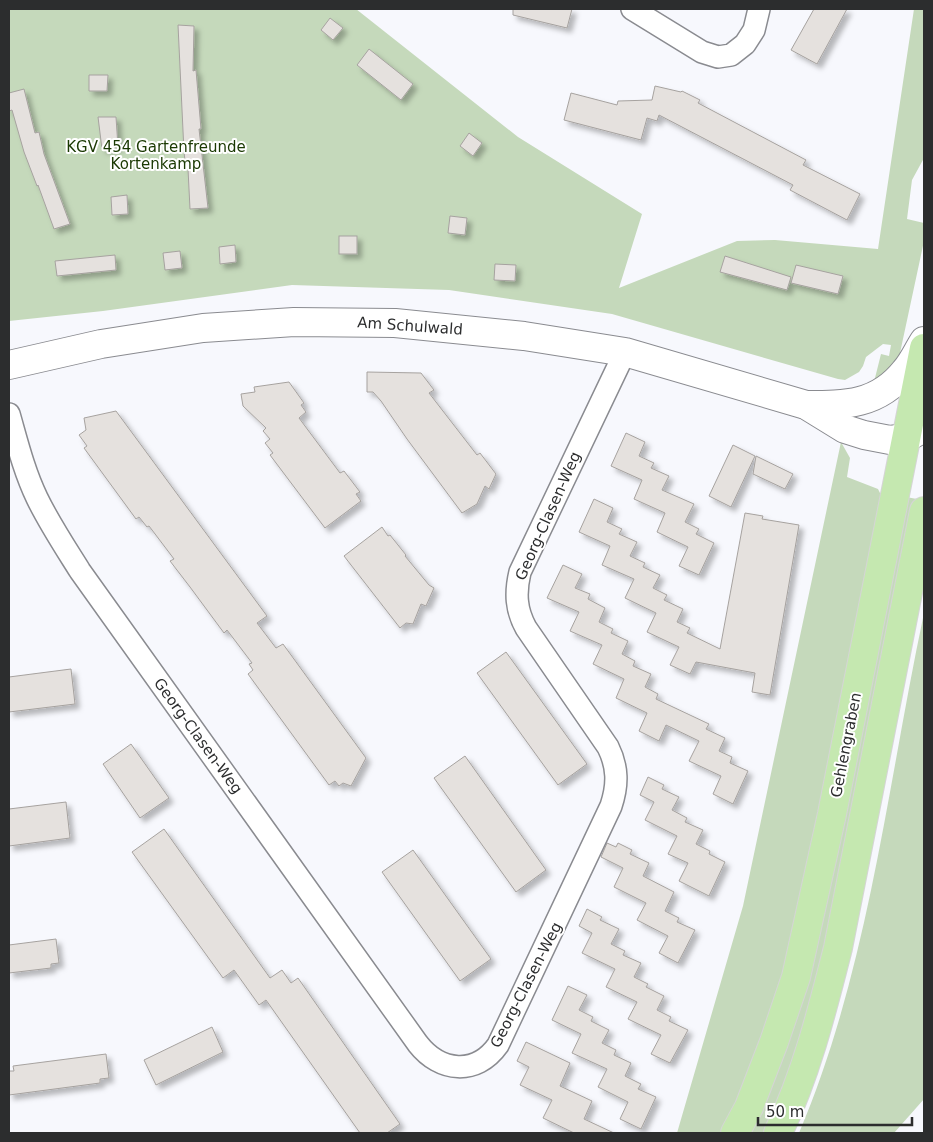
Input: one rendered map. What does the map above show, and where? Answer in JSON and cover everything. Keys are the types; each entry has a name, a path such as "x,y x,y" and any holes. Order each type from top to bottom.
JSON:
{"main road":[{"name":"Gehlengraben","path":"735,1133 749,1107 796,977 915,433 924,348"},
{"name":"Gehlengraben","path":"778,1133 805,1065 838,948 924,511"}],"street":[{"path":"632,9 702,52 718,57 731,55 745,44 754,30 759,9"},
{"name":"Am Schulwald","path":"9,364 165,333 241,325 294,322 395,323 524,336 624,352 806,405 845,429 864,435 890,440 915,433"},
{"name":"Am Schulwald","path":"806,405 846,405 877,395 890,386 907,369 924,340"},
{"name":"Georg-Clasen-Weg","path":"9,414 36,497 80,571 418,1044 430,1057 439,1063 450,1066 463,1066 483,1060 498,1045 567,902 615,795 617,771 612,754 526,628 517,608 516,596 520,572 624,352"}],"green space":[{"name":"KGV 454 Gartenfreunde Kortenkamp","path":"9,9 356,9 518,137 642,214 619,288 737,241 775,240 878,249 914,9 924,9 924,158 912,180 907,219 924,223 924,241 900,353 895,364 871,385 875,378 881,354 889,356 891,345 883,344 866,357 859,372 845,380 612,314 449,290 292,285 103,311 9,321"},
{"path":"841,442 850,458 847,477 878,489 882,497 787,974 726,1133 677,1133 743,906"},
{"path":"906,497 917,499 827,946 794,1061 766,1133 750,1133 772,1087 800,1005"},
{"path":"924,613 924,1099 894,1133 799,1133 823,1070 843,1007 860,942"}],"building":[{"path":"513,9 572,9 567,28 513,15"},
{"path":"814,9 847,9 817,64 791,50"},
{"path":"330,18 343,28 333,40 321,30"},
{"path":"178,25 194,26 193,71 196,70 201,129 199,129 208,208 190,209 188,169 186,169 184,152"},
{"path":"369,49 413,84 401,100 357,65"},
{"path":"89,75 108,75 107,91 89,91"},
{"path":"655,86 682,91 700,100 698,103 806,160 803,165 860,194 847,220 790,190 793,185 659,115 657,121 647,118 641,140 564,120 571,93 617,105 618,101 652,100"},
{"path":"24,89 35,133 39,132 44,154 70,224 54,229 24,152 12,110 9,111 9,93"},
{"path":"98,117 116,117 118,147 102,149"},
{"path":"469,133 482,143 473,156 460,146"},
{"path":"127,195 128,214 112,215 111,197"},
{"path":"450,216 467,218 465,235 448,233"},
{"path":"339,236 357,236 357,254 339,254"},
{"path":"235,245 236,262 220,264 219,247"},
{"path":"180,251 182,268 165,270 163,253"},
{"path":"115,255 116,270 57,276 55,261"},
{"path":"725,256 791,277 787,290 720,272"},
{"path":"495,264 516,265 515,281 494,280"},
{"path":"796,265 843,276 838,294 791,283"},
{"path":"367,372 421,373 434,390 429,393 477,455 480,453 496,474 489,489 485,486 477,504 462,513 381,401 373,392 367,392"},
{"path":"289,382 304,403 301,405 306,412 299,418 340,473 344,471 360,492 356,494 361,501 325,528 270,455 273,453 265,443 270,439 263,431 266,428 243,406 241,394 255,392 254,387"},
{"path":"116,411 267,616 257,623 276,648 283,644 366,758 351,786 343,783 339,786 335,781 329,785 248,674 253,670 249,664 252,663 227,630 224,633 170,561 174,559 149,526 147,527 139,517 136,519 84,448 87,446 79,435 86,430 84,418"},
{"path":"626,433 645,442 639,456 654,463 651,468 669,476 662,490 694,504 685,522 699,529 696,534 714,543 699,575 679,566 688,547 657,532 665,513 634,499 642,480 611,466"},
{"path":"733,445 755,456 731,507 709,496"},
{"path":"756,456 793,474 785,489 753,474"},
{"path":"594,499 613,508 607,522 622,529 619,534 637,542 630,556 645,563 643,567 660,575 653,588 667,595 664,600 683,609 677,622 690,628 687,633 720,649 745,513 763,516 762,519 799,525 770,695 752,692 755,673 696,662 690,674 670,665 679,647 647,632 656,613 625,598 634,579 602,565 610,546 579,532"},
{"path":"382,527 429,585 434,588 426,606 421,604 413,624 406,623 400,628 344,556"},
{"path":"563,565 582,574 575,588 590,594 588,599 605,608 599,622 613,629 611,633 628,641 622,654 635,661 633,666 651,674 645,687 658,694 656,699 709,724 706,729 725,738 719,751 732,757 730,763 748,771 733,804 713,794 721,776 689,761 699,741 666,725 659,741 639,731 647,713 616,698 624,679 593,664 602,645 570,631 579,612 547,598"},
{"path":"506,652 587,764 558,785 477,673"},
{"path":"71,669 75,704 9,712 9,677"},
{"path":"131,744 169,798 140,818 103,764"},
{"path":"465,756 546,870 516,892 434,778"},
{"path":"648,777 664,785 662,789 679,797 672,810 687,818 685,822 703,830 696,844 710,851 709,854 725,862 709,896 679,881 688,863 668,854 677,836 645,820 654,802 640,795"},
{"path":"66,802 70,838 9,846 9,809"},
{"path":"164,829 270,978 282,970 291,983 298,978 400,1124 387,1133 360,1133 266,1000 259,1005 234,970 223,978 132,852"},
{"path":"607,843 616,847 618,843 632,850 630,854 649,863 643,876 674,892 665,911 679,918 677,922 695,930 678,963 659,953 668,936 637,920 646,903 614,887 623,868 601,857"},
{"path":"413,850 491,959 460,981 382,872"},
{"path":"587,909 602,917 600,920 619,929 611,944 625,951 623,955 641,963 634,977 648,984 646,987 664,996 657,1010 671,1017 669,1021 688,1030 670,1063 651,1054 661,1035 628,1019 637,1002 606,987 615,969 582,953 592,933 579,926"},
{"path":"56,939 59,963 51,964 51,968 9,973 9,945"},
{"path":"568,986 587,995 579,1010 593,1017 591,1021 609,1030 602,1043 616,1050 614,1055 631,1063 625,1076 641,1084 638,1089 656,1097 641,1129 620,1119 628,1102 598,1087 607,1069 572,1053 581,1034 552,1020"},
{"path":"212,1027 223,1052 156,1085 144,1060"},
{"path":"526,1042 570,1063 560,1086 592,1101 584,1119 614,1133 574,1133 543,1118 552,1100 520,1085 529,1067 517,1061"},
{"path":"106,1054 109,1078 100,1079 100,1083 9,1095 9,1071 14,1071 13,1066"}]}
